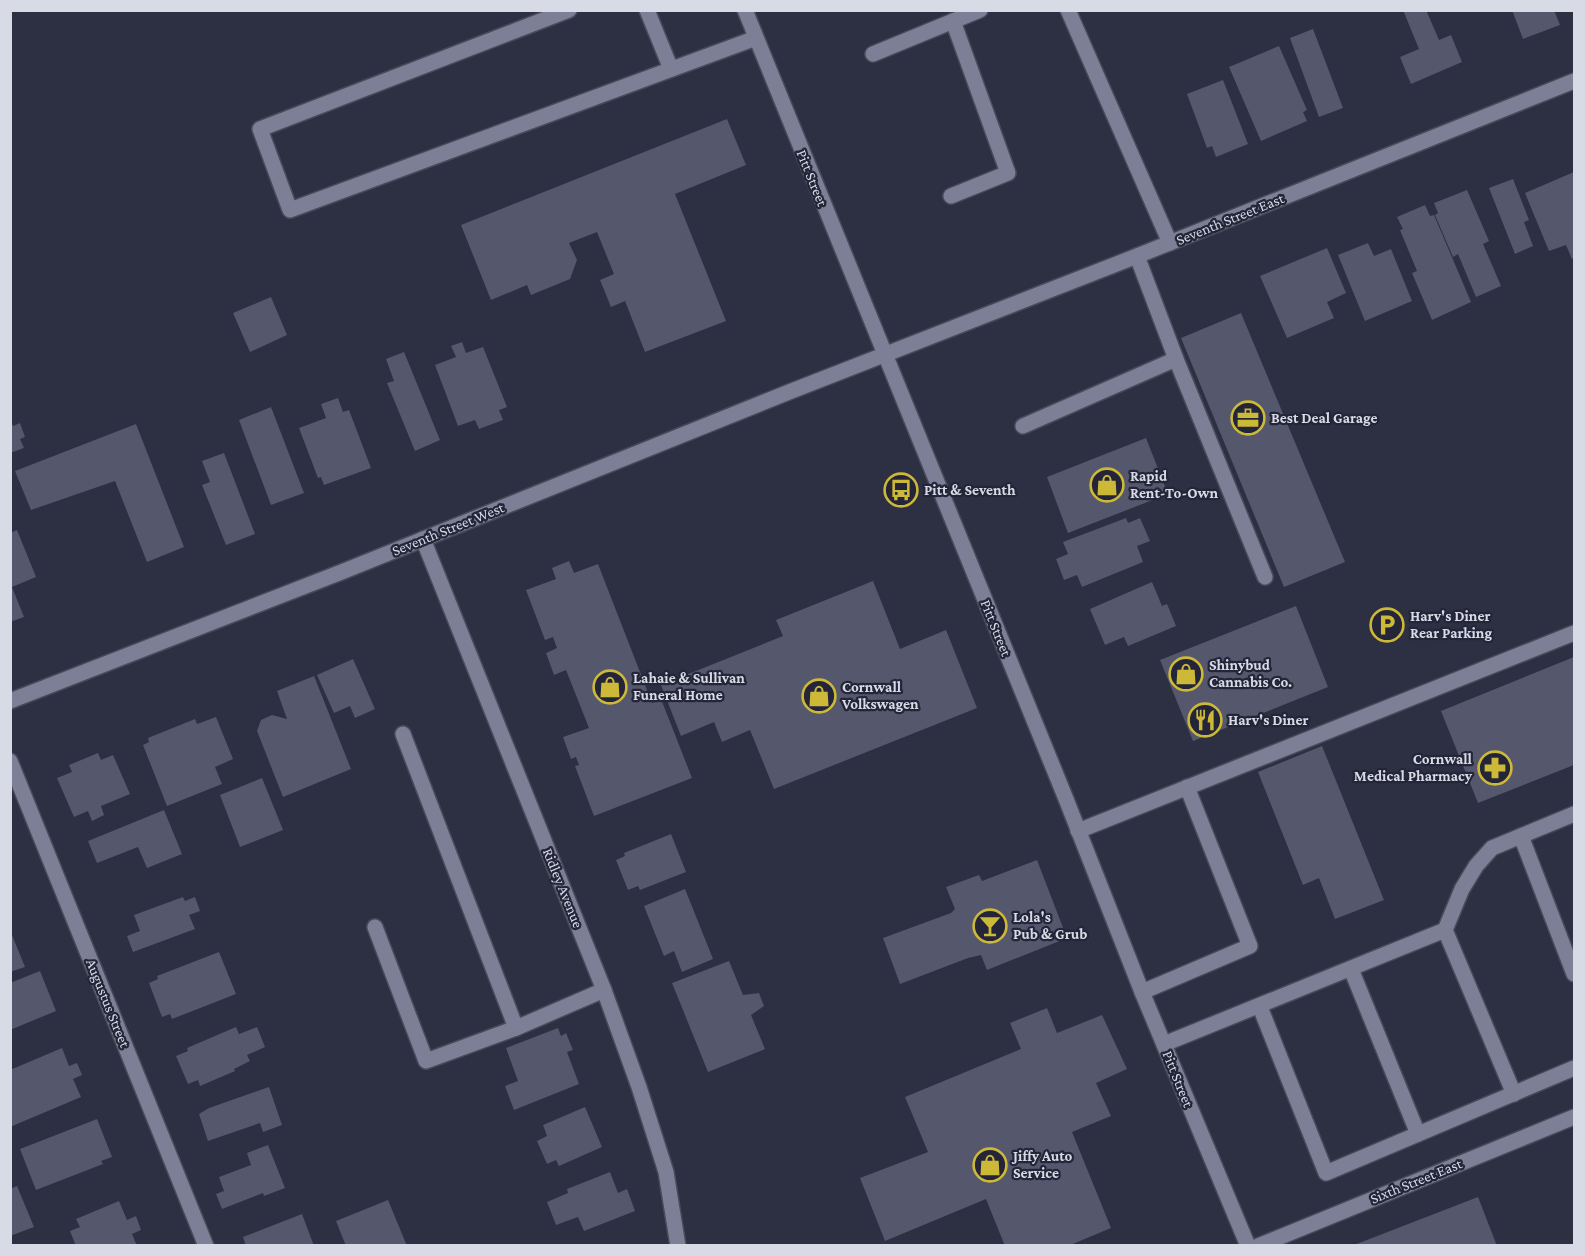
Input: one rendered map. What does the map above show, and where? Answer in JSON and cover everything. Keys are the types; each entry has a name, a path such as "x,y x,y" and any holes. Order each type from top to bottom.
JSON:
{"street":[{"path":"569,10 260,129 290,210 756,38"},
{"path":"647,10 671,69"},
{"name":"Pitt Street","path":"745,10 1142,992 1248,1245"},
{"path":"873,54 980,10"},
{"path":"1068,10 1170,243"},
{"path":"951,196 1008,173 953,21"},
{"name":"Seventh Street East","path":"884,354 1170,243 1575,81"},
{"path":"1137,256 1176,359 1265,577"},
{"name":"Seventh Street West","path":"10,701 423,539 884,354"},
{"path":"1023,426 1176,359"},
{"name":"Ridley Avenue","path":"423,539 604,990 639,1087 666,1172 678,1245"},
{"path":"1078,831 1575,633"},
{"path":"403,734 516,1028"},
{"name":"Augustus Street","path":"10,761 206,1245"},
{"path":"1142,992 1250,946 1187,787"},
{"path":"1164,1044 1260,1007 1445,930 1462,889 1476,866 1492,848 1575,814"},
{"path":"1521,836 1575,974"},
{"path":"375,927 426,1061 516,1028 604,990"},
{"path":"1445,930 1514,1094"},
{"path":"1351,969 1418,1134"},
{"path":"1260,1007 1326,1173 1575,1068"},
{"name":"Sixth Street East","path":"1258,1245 1575,1117"}],"building":[{"path":"1403,10 1426,10 1439,40 1451,35 1462,62 1411,84 1400,57 1419,49"},
{"path":"1512,10 1554,10 1560,25 1523,39"},
{"path":"1313,29 1343,108 1319,117 1290,38"},
{"path":"1279,46 1307,110 1303,112 1307,121 1261,141 1229,67"},
{"path":"1223,80 1248,144 1216,157 1212,146 1207,148 1187,94"},
{"path":"727,119 746,165 675,194 726,321 645,352 625,301 611,307 600,280 614,274 597,232 569,243 577,260 570,279 531,295 527,285 491,300 461,225"},
{"path":"1574,172 1574,258 1572,259 1566,245 1549,251 1525,193"},
{"path":"1513,179 1529,220 1524,222 1533,246 1515,254 1489,188"},
{"path":"1467,190 1489,241 1483,244 1501,286 1476,297 1458,254 1453,257 1435,215 1438,213 1434,203"},
{"path":"1425,205 1430,216 1434,215 1471,302 1432,320 1412,273 1417,271 1397,217"},
{"path":"1368,243 1374,256 1391,249 1412,301 1365,321 1338,255"},
{"path":"1327,248 1346,293 1327,302 1334,318 1287,338 1260,276"},
{"path":"271,297 287,335 250,352 233,313"},
{"path":"1241,313 1345,562 1284,587 1181,338"},
{"path":"462,342 466,353 483,347 507,407 499,410 503,420 479,429 475,420 458,426 435,365 456,357 451,346"},
{"path":"404,352 440,440 415,451 387,383 394,381 386,359"},
{"path":"338,398 343,412 349,410 371,468 324,485 321,477 318,478 299,428 326,418 321,404"},
{"path":"271,407 304,493 271,505 239,420"},
{"path":"10,420 13,426 20,423 25,437 20,439 24,448 10,453"},
{"path":"136,424 184,547 147,562 115,481 31,510 15,471"},
{"name":"Rapid Rent-To-Own","path":"1146,438 1168,494 1068,533 1047,477"},
{"path":"224,453 255,534 226,545 202,485 210,482 202,461"},
{"path":"1126,518 1128,523 1140,518 1150,541 1137,546 1143,562 1082,587 1077,575 1064,580 1056,559 1068,554 1063,542"},
{"path":"17,530 36,577 12,587 24,617 10,622 10,533"},
{"name":"Lahaie & Sullivan Funeral Home","path":"569,561 574,573 598,564 652,703 661,699 692,778 594,816 575,766 579,765 576,757 571,759 563,737 589,728 566,670 554,675 546,653 557,648 553,637 545,640 526,590 556,579 552,568"},
{"name":"Cornwall Volkswagen","path":"873,581 900,649 946,630 977,708 774,789 750,730 722,742 714,722 681,736 661,685 783,636 776,620"},
{"path":"1152,582 1162,606 1167,604 1176,626 1128,646 1124,637 1105,645 1090,609"},
{"path":"1296,606 1328,687 1193,741 1160,660"},
{"path":"1574,657 1574,765 1478,803 1441,711"},
{"path":"353,659 375,709 355,718 350,706 334,713 317,675"},
{"path":"314,676 351,769 283,797 257,731 261,720 272,715 287,719 277,691"},
{"path":"216,717 233,759 215,767 222,784 167,806 143,745 149,742 148,738 195,719 197,724"},
{"path":"1322,746 1384,900 1335,919 1319,878 1303,885 1258,772"},
{"path":"98,753 101,760 113,755 130,794 101,806 104,815 92,821 88,811 74,817 57,778 72,772 69,765"},
{"path":"262,778 283,830 240,847 220,795"},
{"path":"164,810 182,854 147,868 138,847 97,863 88,841"},
{"path":"671,834 686,872 640,890 638,886 628,890 616,860 625,856 624,853"},
{"name":"Lola's Pub & Grub","path":"1037,860 1067,938 987,970 981,955 900,984 883,938 951,913 955,909 946,887 979,875 982,881"},
{"path":"685,889 713,959 682,972 674,951 664,956 644,906"},
{"path":"183,897 185,901 195,897 200,911 189,915 195,929 133,952 127,936 140,931 134,915"},
{"path":"10,930 25,967 10,972"},
{"path":"219,952 236,994 172,1019 170,1014 162,1017 149,983 158,979 157,976"},
{"path":"729,961 743,995 759,993 764,1006 751,1015 765,1049 708,1072 672,983"},
{"path":"40,971 56,1011 10,1030 10,983"},
{"name":"Jiffy Auto Service","path":"1047,1008 1057,1033 1102,1015 1127,1069 1096,1083 1111,1116 1072,1132 1111,1228 1068,1246 1005,1246 986,1199 885,1241 860,1178 928,1152 905,1097 1021,1049 1010,1023"},
{"path":"236,1027 239,1034 257,1027 265,1047 247,1055 250,1061 234,1069 235,1071 200,1086 198,1080 188,1084 176,1056 188,1051 187,1048"},
{"path":"558,1028 561,1036 566,1033 573,1050 567,1052 579,1084 514,1110 505,1086 518,1081 506,1048"},
{"path":"62,1048 69,1066 77,1063 82,1075 73,1079 81,1097 10,1127 10,1070"},
{"path":"269,1087 282,1125 263,1132 260,1123 208,1141 199,1114 209,1108"},
{"path":"585,1107 602,1147 559,1166 556,1160 547,1164 537,1141 547,1136 543,1125"},
{"path":"97,1119 112,1157 101,1161 103,1164 36,1190 20,1149"},
{"path":"268,1145 285,1188 264,1196 263,1193 222,1209 216,1194 224,1191 219,1177 251,1165 247,1153"},
{"path":"610,1172 618,1193 627,1189 635,1211 584,1231 578,1217 556,1225 547,1202 568,1193 567,1189"},
{"path":"17,1186 34,1227 10,1236 10,1189"},
{"path":"1478,1197 1497,1246 1354,1246 1354,1245"},
{"path":"388,1200 407,1246 346,1246 336,1221"},
{"path":"119,1201 127,1220 136,1216 141,1230 132,1234 137,1246 76,1246 70,1231 80,1227 76,1219"},
{"path":"302,1214 314,1246 246,1246 243,1237"}],"place":[{"name":"Best Deal Garage","path":"1248,418"},
{"name":"Rapid Rent-To-Own","path":"1107,485"},
{"name":"Pitt & Seventh","path":"901,490"},
{"name":"Harv's Diner Rear Parking","path":"1387,625"},
{"name":"Shinybud Cannabis Co.","path":"1186,674"},
{"name":"Lahaie & Sullivan Funeral Home","path":"610,687"},
{"name":"Cornwall Volkswagen","path":"819,696"},
{"name":"Harv's Diner","path":"1205,720"},
{"name":"Cornwall Medical Pharmacy","path":"1495,768"},
{"name":"Lola's Pub & Grub","path":"990,926"},
{"name":"Jiffy Auto Service","path":"990,1165"}]}
